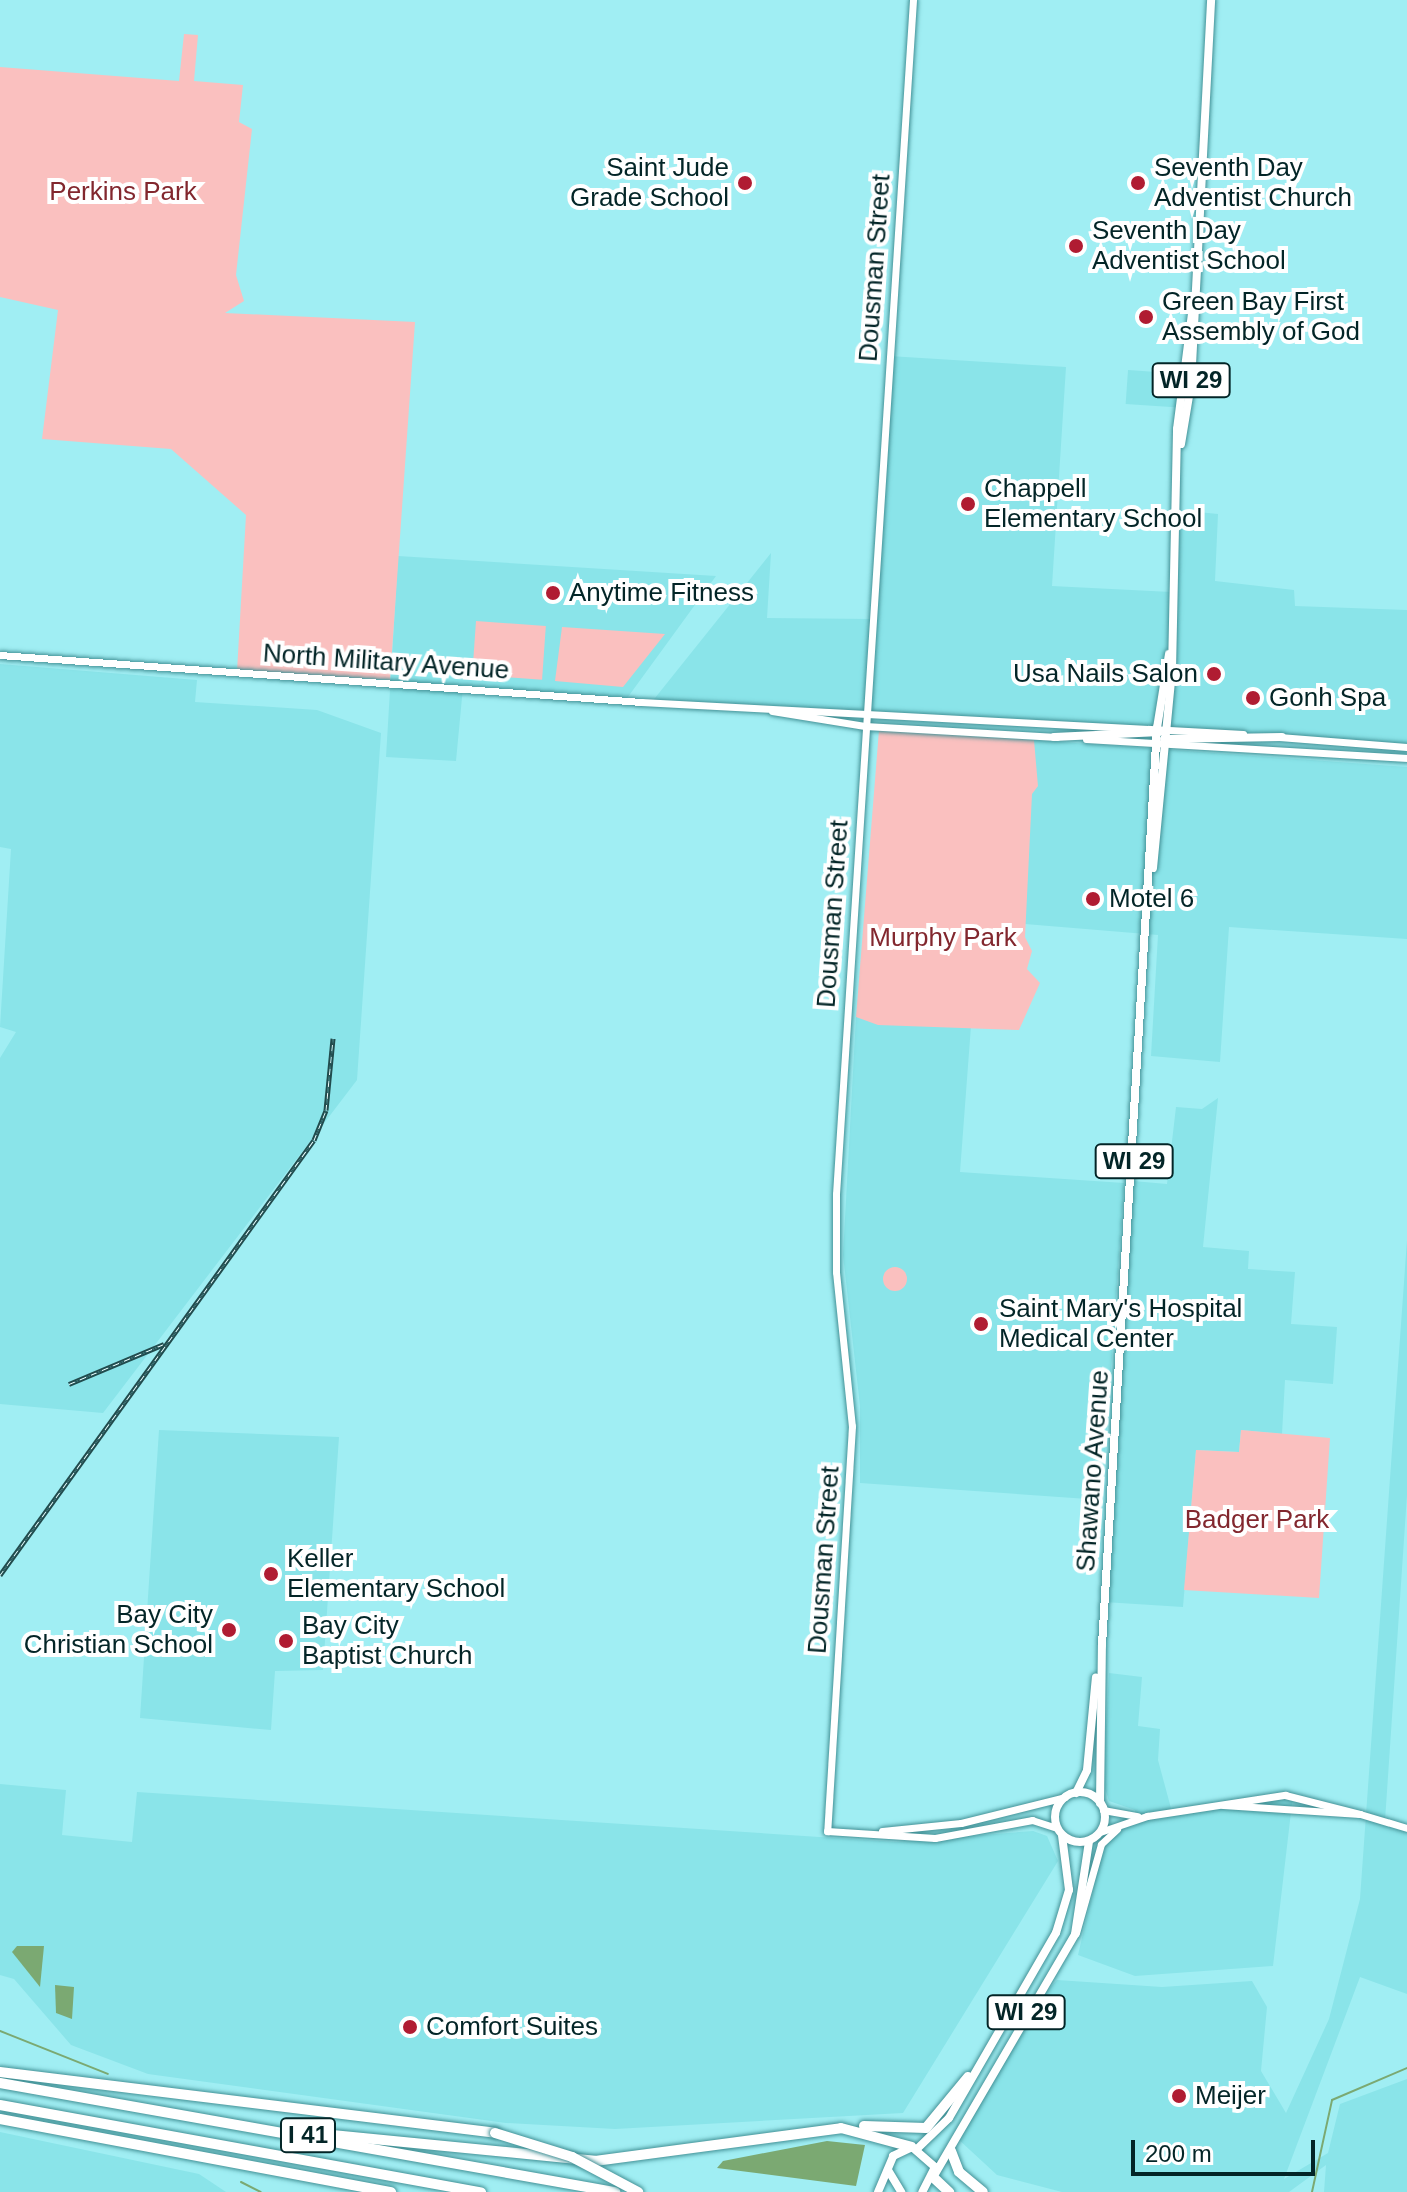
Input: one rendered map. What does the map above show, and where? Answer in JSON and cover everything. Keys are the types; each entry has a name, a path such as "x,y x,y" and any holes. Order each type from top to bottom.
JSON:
{"highway":[{"path":"0,2072 495,2133 572,2157 638,2192"},
{"path":"309,2135 595,2161 841,2128 926,2128 968,2077"},
{"name":"I 41","path":"0,2083 309,2135 615,2192"},
{"name":"I 41","path":"0,2105 481,2192"},
{"path":"0,2119 391,2192"},
{"path":"841,2128 915,2148"},
{"path":"951,2151 959,2172 983,2192"},
{"path":"934,2176 949,2192"},
{"path":"316,2178 359,2192"}],"main road":[{"name":"Shawano Avenue","path":"1076,1793 1087,1770 1102,1645 1153,868 1167,737 1181,445 1188,430 1211,0"},
{"name":"Shawano Avenue","path":"1153,868 1156,743 1169,654"},
{"path":"1054,737 1157,730 1167,737"},
{"path":"1156,743 1167,737 1282,737"},
{"name":"Shawano Avenue","path":"1102,1645 1102,1806"},
{"path":"1065,1797 1076,1793 1102,1806"},
{"name":"WI 29","path":"915,2148 942,2128 968,2077 1065,1912 1070,1869 1056,1811 1065,1797"},
{"name":"WI 29","path":"1100,1832 1102,1806"},
{"path":"1060,1832 1089,1841 1100,1832"},
{"name":"WI 29","path":"934,2176 951,2151 985,2080 1075,1934 1089,1841"},
{"path":"878,2192 898,2151 915,2148 929,2155 934,2176 922,2192"},
{"path":"888,2169 901,2192"}],"street":[{"name":"Dousman Street","path":"872,1833 827,1831 852,1426 834,1239 913,0"},
{"name":"North Military Avenue","path":"0,655 768,710 1157,730"},
{"name":"North Military Avenue","path":"768,710 865,726 1156,743"},
{"path":"1167,737 1407,758"},
{"path":"1282,737 1407,747"},
{"path":"1100,1832 1147,1816 1293,1795 1407,1828"},
{"path":"872,1833 961,1823 1065,1797"},
{"path":"1221,1804 1360,1814"},
{"path":"1102,1806 1147,1816"},
{"path":"872,1833 935,1838 1032,1820 1060,1832"},
{"path":"1075,1934 1101,1844 1131,1821"}],"shaded area":[{"path":"889,356 1066,367 1052,586 1171,592 1177,510 1218,514 1215,581 1294,590 1295,606 1407,610 1407,747 651,703 771,553 767,618 872,619"},
{"path":"1128,370 1181,374 1178,408 1126,404"},
{"path":"398,556 716,576 625,701 463,687 456,761 386,757"},
{"path":"0,664 197,680 195,702 317,710 381,733 357,1080 103,1413 0,1404 0,1058 16,1032 0,1027 11,849 0,847"},
{"path":"1034,740 1407,767 1407,939 1229,927 1220,1062 1151,1056 1158,935 1025,924"},
{"name":"Saint Mary's Hospital Medical Center","path":"856,1017 971,1026 960,1172 1124,1183 1102,1500 860,1483 860,1406 843,1255"},
{"path":"1218,1098 1203,1247 1249,1251 1248,1269 1295,1272 1291,1324 1337,1327 1333,1384 1285,1380 1282,1434 1241,1430 1239,1452 1196,1450 1183,1607 1104,1602 1133,1181 1167,1184 1176,1107 1202,1109"},
{"path":"1407,1240 1407,1495 1385,1821 1407,1828 1407,1994 1360,1977 1284,2179 1328,2153 1340,2104 1407,2079 1407,2192 1324,2192 1326,2165 1289,2192 1062,2192 997,2175 957,2138 1021,2020 1057,1980 1162,1987 1252,1981 1267,2007 1261,2071 1286,2113 1329,2019 1360,1899"},
{"path":"159,1430 339,1437 323,1670 275,1671 271,1730 140,1718"},
{"path":"1109,1673 1142,1677 1138,1726 1160,1729 1158,1760 1172,1812 1293,1795 1273,1966 1135,1976 1078,1955 1103,1848 1095,1837 1136,1819 1135,1810 1109,1801 1103,1782"},
{"path":"0,1784 66,1790 62,1835 132,1842 137,1792 896,1842 1033,1831 1047,1836 1058,1861 903,2113 615,2129 506,2123 148,2074 71,2045 14,1979 0,1975"},
{"path":"17,1946 44,1946 40,1987 12,1952"},
{"path":"55,1985 74,1987 72,2019 56,2013"},
{"path":"0,2132 199,2174 226,2192 0,2192"},
{"path":"827,2141 865,2145 856,2186 717,2168 723,2161"}],"green space":[{"name":"Perkins Park","path":"184,34 198,35 194,81 243,85 239,122 252,129 236,275 244,301 225,313 415,322 390,680 237,671 246,515 171,449 42,439 58,310 0,297 0,67 179,81"},
{"path":"476,621 546,626 542,680 472,675"},
{"path":"562,627 665,634 623,687 555,681"},
{"name":"Murphy Park","path":"879,730 1034,740 1038,786 1032,794 1025,937 1032,951 1027,969 1040,983 1019,1030 878,1025 856,1017"},
{"path":"895,1267 903,1271 907,1279 903,1287 895,1291 887,1287 883,1279 887,1271"},
{"name":"Badger Park","path":"1241,1430 1330,1438 1319,1598 1184,1590 1196,1450 1239,1452"}],"waterway":[{"path":"0,2031 108,2074"},
{"path":"1312,2192 1332,2100 1407,2068"},
{"path":"241,2182 261,2192"}],"railway":[{"path":"0,1575 314,1140 326,1110 333,1038"},
{"path":"69,1384 164,1344"}],"place":[{"name":"Saint Jude Grade School","path":"745,183"},
{"name":"Seventh Day Adventist Church","path":"1138,183"},
{"name":"Seventh Day Adventist School","path":"1076,246"},
{"name":"Green Bay First Assembly of God","path":"1146,317"},
{"name":"Chappell Elementary School","path":"968,504"},
{"name":"Anytime Fitness","path":"553,593"},
{"name":"Usa Nails Salon","path":"1214,674"},
{"name":"Gonh Spa","path":"1253,698"},
{"name":"Motel 6","path":"1093,899"},
{"name":"Saint Mary's Hospital Medical Center","path":"981,1324"},
{"name":"Keller Elementary School","path":"271,1574"},
{"name":"Bay City Christian School","path":"229,1630"},
{"name":"Bay City Baptist Church","path":"286,1641"},
{"name":"Comfort Suites","path":"410,2027"},
{"name":"Meijer","path":"1179,2096"}]}
